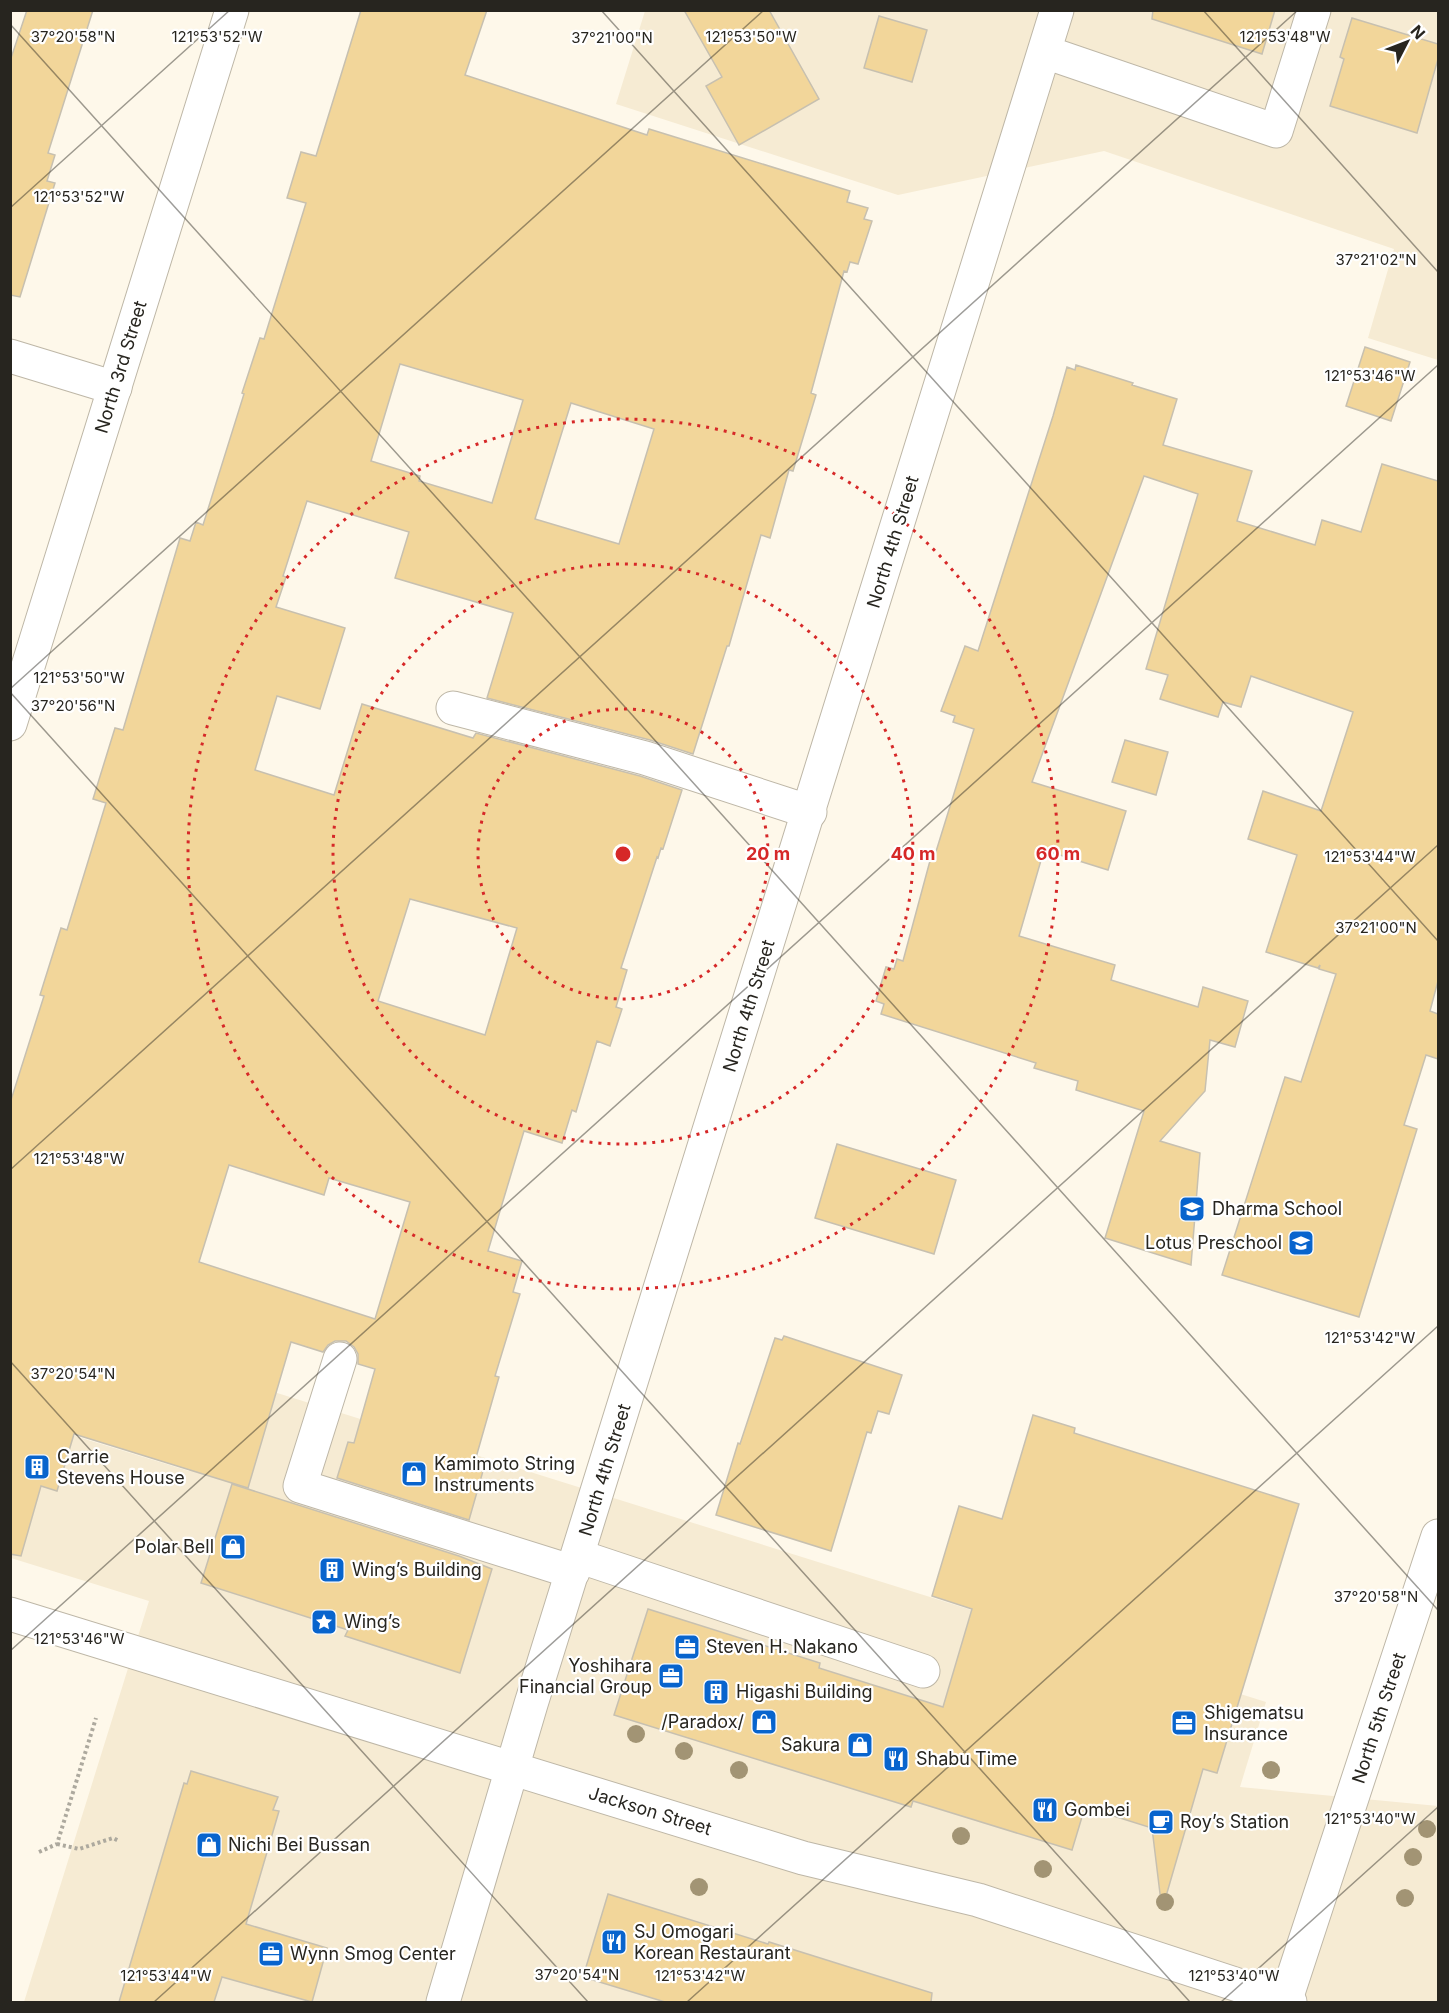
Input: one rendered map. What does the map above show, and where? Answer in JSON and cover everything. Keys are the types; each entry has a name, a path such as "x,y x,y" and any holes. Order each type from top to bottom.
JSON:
{"street":[{"name":"North 3rd Street","path":"10,724 19,668 115,388 232,10"},
{"name":"North 4th Street","path":"443,2002 575,1564 1057,10"},
{"path":"1045,52 1276,131 1314,10"},
{"path":"10,356 115,388"},
{"path":"453,708 645,758 810,812"},
{"path":"340,1359 300,1486 575,1564 924,1671"},
{"name":"North 5th Street","path":"1287,2002 1438,1536"},
{"name":"Jackson Street","path":"10,1614 803,1858 978,1900 1287,2002"}],"path":[{"path":"57,1844 96,1718"},
{"path":"39,1852 57,1844 79,1849 113,1838 119,1840"}],"shaded area":[{"path":"645,11 1438,11 1438,360 1368,338 1394,249 1104,151 898,195 616,104"},
{"path":"220,1375 1266,1702 1240,1787 1438,1806 1438,2002 24,2002 149,1601 11,1558 10,1416 189,1471"}],"building":[{"path":"27,10 93,10 48,153 55,155 47,181 55,183 20,297 10,295 10,61"},
{"path":"361,10 487,10 465,75 647,135 649,129 850,191 847,202 868,208 864,219 872,221 858,264 850,262 847,272 844,271 811,393 816,395 793,471 789,470 770,538 761,535 729,646 727,646 693,754 650,740 487,698 513,613 395,578 409,532 307,501 283,576 286,577 276,607 345,628 320,709 277,696 255,770 334,795 362,704 473,738 476,733 640,776 682,790 663,849 661,848 657,857 621,968 627,970 616,1007 622,1009 610,1046 597,1041 576,1112 572,1110 562,1143 524,1131 488,1251 522,1261 513,1292 520,1294 495,1376 499,1377 475,1461 478,1462 476,1469 483,1471 469,1520 337,1478 348,1442 354,1443 375,1369 358,1364 358,1354 354,1347 346,1341 335,1341 323,1352 291,1342 248,1488 74,1434 57,1491 41,1486 21,1556 10,1554 10,1103 44,996 40,995 61,928 67,930 106,803 93,799 115,728 123,730 180,538 190,541 196,522 203,525 244,394 242,393 260,338 264,339 306,203 287,198 301,152 316,156","holes":["400,364 523,400 492,503 419,481 420,476 371,461","571,403 654,429 619,544 535,519","410,899 517,928 485,1035 378,1001","229,1165 324,1195 329,1178 410,1202 375,1319 199,1262"]},
{"path":"684,10 769,10 819,99 739,145 706,86 722,77"},
{"path":"1153,10 1275,10 1262,54 1152,19"},
{"path":"879,16 927,30 912,82 864,68"},
{"path":"1352,18 1438,44 1438,59 1417,133 1330,106 1344,59 1340,57"},
{"path":"1365,347 1410,362 1391,421 1346,406"},
{"path":"1076,365 1177,399 1163,445 1252,471 1237,521 1315,545 1322,520 1361,532 1382,464 1438,481 1438,981 1430,1011 1438,1014 1438,1059 1426,1055 1404,1125 1417,1129 1359,1317 1222,1275 1285,1077 1301,1082 1336,974 1319,969 1320,965 1318,968 1266,952 1297,855 1248,839 1263,791 1321,811 1353,712 1251,676 1241,707 1223,702 1218,717 1160,699 1168,675 1146,669 1198,494 1144,476 1032,782 1126,811 1108,870 1044,850 1019,936 1115,965 1111,980 1198,1007 1203,987 1248,1001 1235,1047 1210,1040 1205,1091 1160,1141 1200,1153 1191,1265 1105,1238 1144,1111 1076,1090 1078,1081 1034,1068 1036,1063 881,1014 884,1004 876,1001 886,967 894,969 897,959 903,961 931,857 934,858 974,729 953,722 955,716 941,711 965,646 978,651 1067,367 1075,370"},
{"path":"1125,740 1168,752 1156,795 1112,782"},
{"path":"837,1144 956,1180 934,1254 815,1218"},
{"path":"784,1336 902,1375 889,1414 878,1411 871,1433 867,1432 831,1551 716,1515 738,1443 740,1444 775,1338 782,1340"},
{"path":"1033,1415 1075,1428 1074,1433 1299,1504 1217,1773 1203,1769 1162,1910 1152,1828 1085,1807 1072,1850 913,1801 911,1807 614,1715 648,1609 820,1663 819,1668 943,1707 972,1609 932,1596 959,1506 1002,1519"},
{"path":"232,1484 459,1556 492,1569 460,1673 345,1636 348,1630 201,1583"},
{"path":"191,1771 278,1797 273,1810 279,1811 246,1924 327,1948 312,2002 222,1977 214,2002 119,2002 184,1783 187,1784"},
{"path":"608,1894 932,1993 931,2002 665,2002 583,1977"}],"place":[{"name":"Dharma School","path":"1192,1209"},
{"name":"Lotus Preschool","path":"1301,1243"},
{"name":"Carrie Stevens House","path":"37,1467"},
{"name":"Kamimoto String Instruments","path":"414,1474"},
{"name":"Polar Bell","path":"233,1547"},
{"name":"Wing’s Building","path":"332,1570"},
{"name":"Wing’s","path":"324,1622"},
{"name":"Steven H. Nakano","path":"687,1647"},
{"name":"Yoshihara Financial Group","path":"671,1676"},
{"name":"Higashi Building","path":"716,1692"},
{"name":"/Paradox/","path":"764,1722"},
{"name":"Shigematsu Insurance","path":"1184,1723"},
{"name":"Sakura","path":"860,1745"},
{"name":"Shabu Time","path":"896,1759"},
{"name":"Gombei","path":"1045,1810"},
{"name":"Roy’s Station","path":"1161,1822"},
{"name":"Nichi Bei Bussan","path":"209,1845"},
{"name":"SJ Omogari Korean Restaurant","path":"614,1942"},
{"name":"Wynn Smog Center","path":"271,1954"}]}
